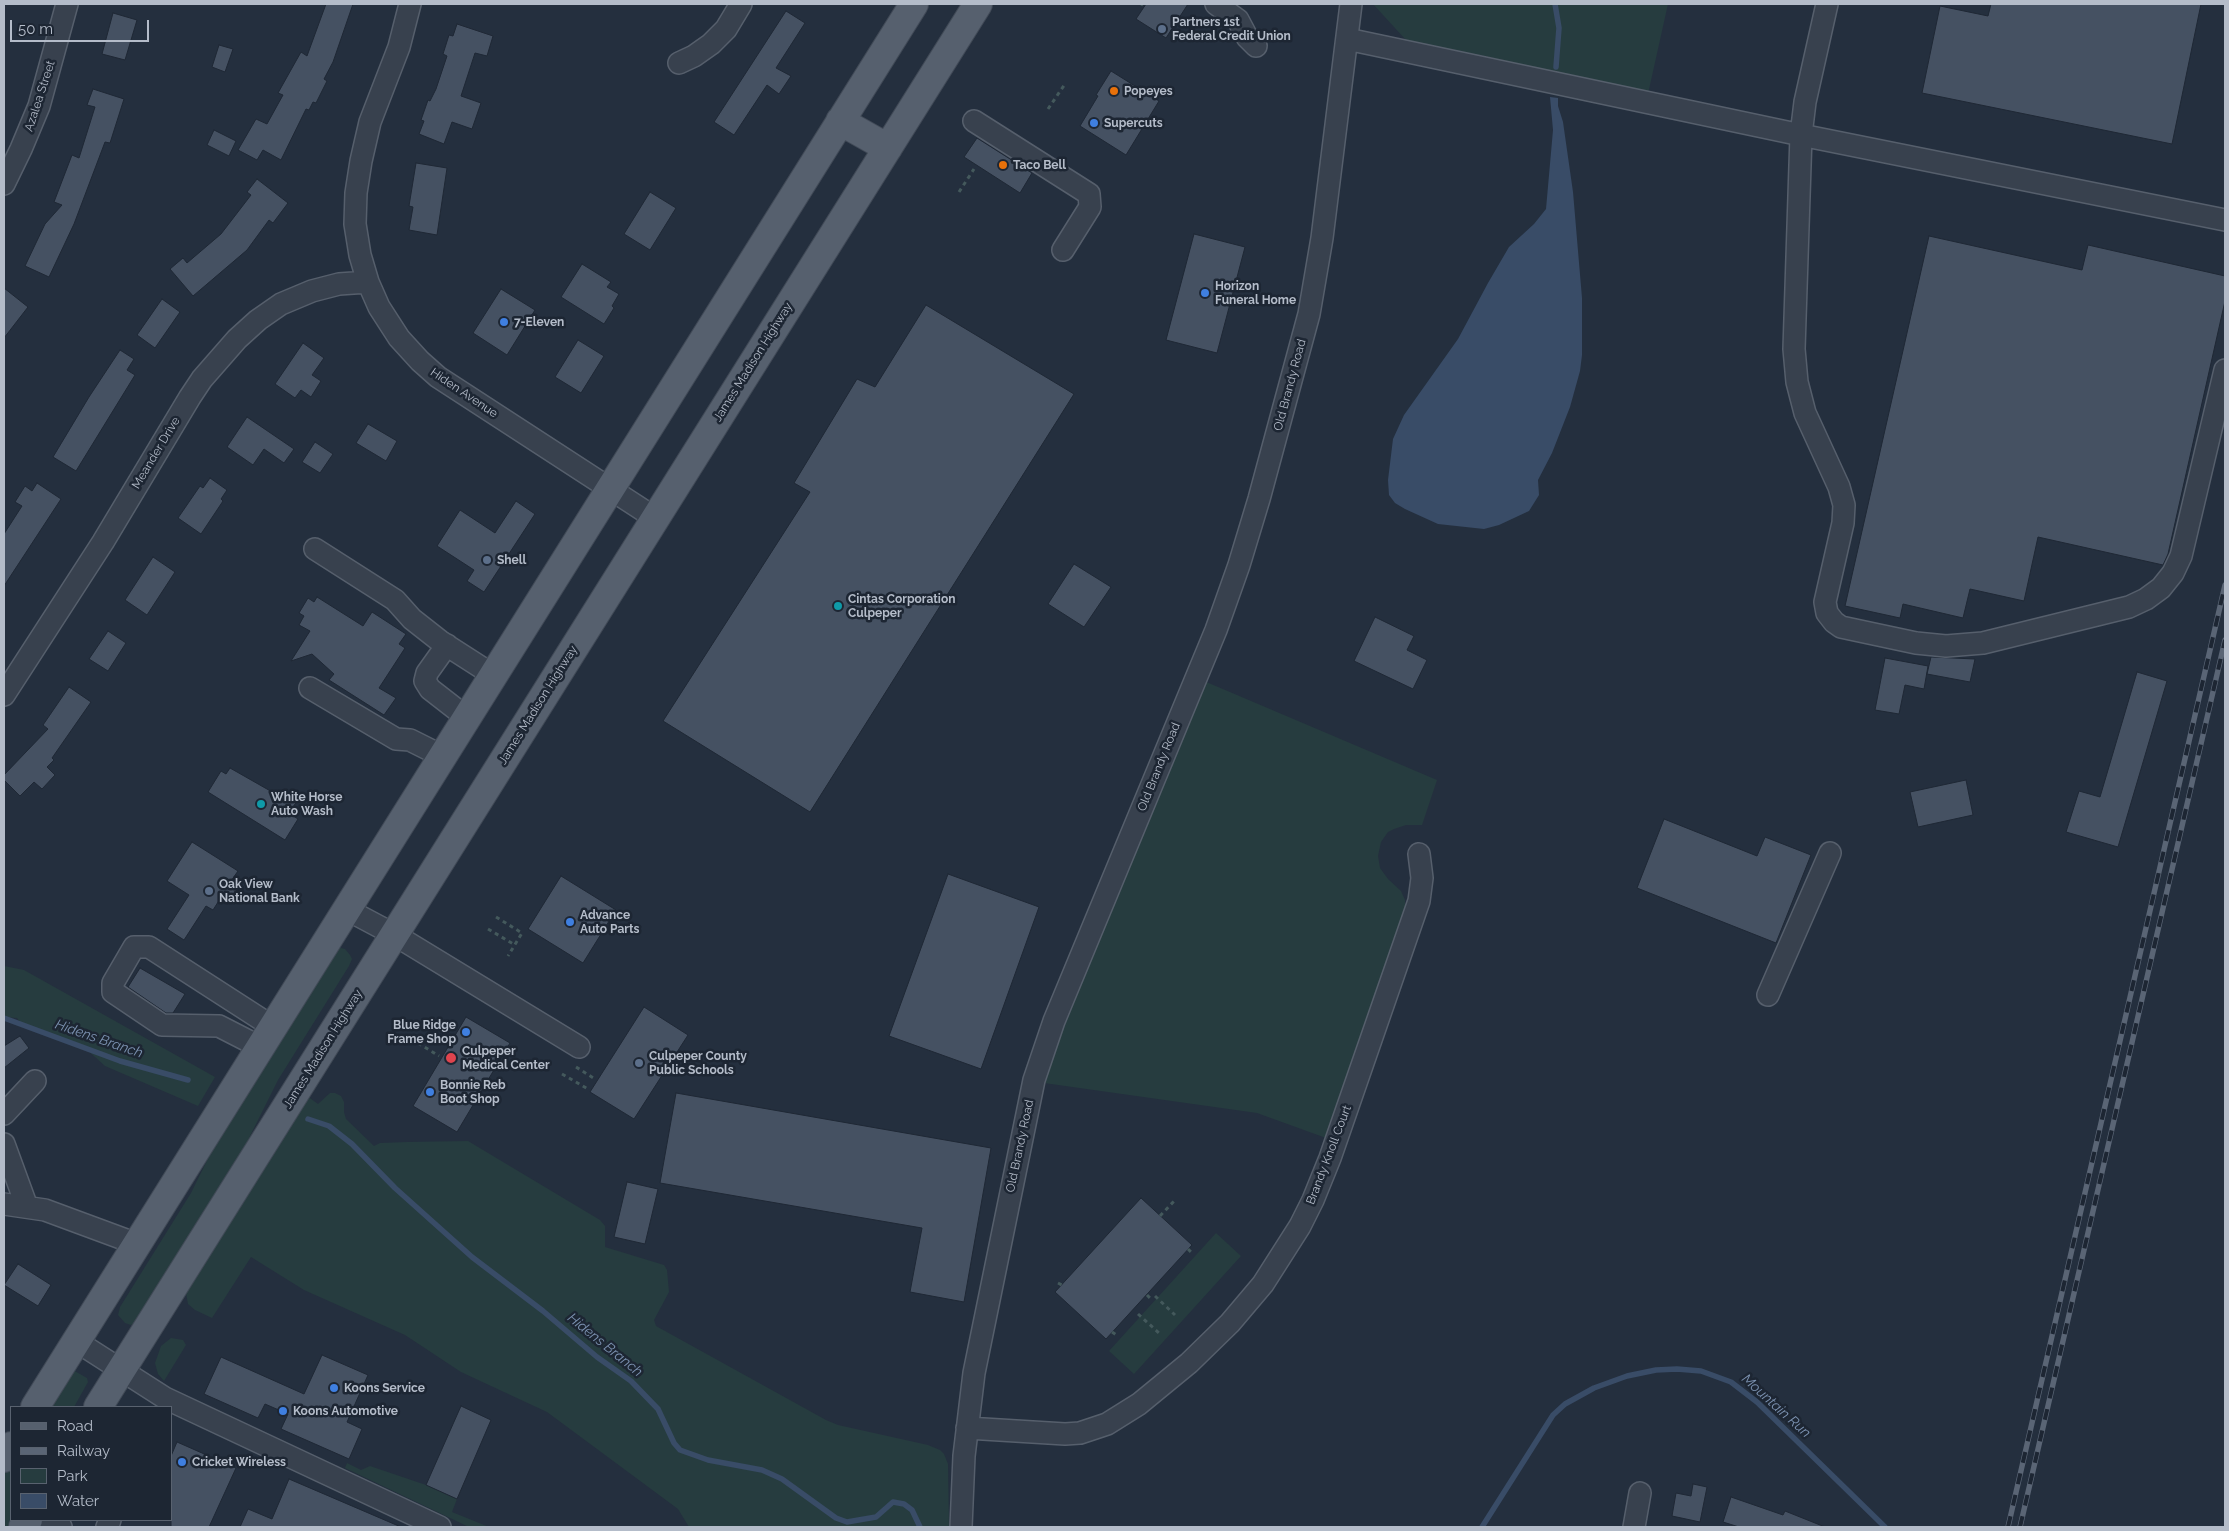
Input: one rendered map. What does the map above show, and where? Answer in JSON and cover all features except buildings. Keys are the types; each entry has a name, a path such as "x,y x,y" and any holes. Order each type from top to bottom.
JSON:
{"main road":[{"path":"36,1406 914,4"},
{"name":"James Madison Highway","path":"99,1406 978,4"},
{"path":"840,121 888,148"}],"street":[{"name":"Azalea Street","path":"4,184 22,149 39,106 67,4"},
{"name":"Hiden Avenue","path":"410,4 399,47 370,122 356,193 355,224 360,255 368,282 379,307 399,338 438,377 655,518"},
{"path":"679,63 712,44 726,29 741,4"},
{"path":"1216,4 1238,20 1247,37 1256,46"},
{"name":"Old Brandy Road","path":"961,1527 966,1428 986,1310 1034,1080 1054,1021 1216,630 1239,565 1290,390 1309,314 1321,246 1351,4"},
{"path":"1828,4 1805,102 1801,135 1794,349 1797,382 1805,414 1840,487 1844,505 1843,523 1825,602 1828,613 1834,622 1841,627 1916,643 1946,646 1983,643 2129,607 2146,599 2161,588 2173,573 2181,556 2225,370"},
{"path":"1347,40 1801,135 2225,220"},
{"path":"974,121 1089,194 1090,208 1063,250"},
{"name":"Meander Drive","path":"4,695 103,542 190,396 202,379 237,339 258,320 289,301 330,286 368,282"},
{"path":"315,550 395,600 412,619 447,645 493,674"},
{"path":"447,645 427,673 425,681 430,689 466,717"},
{"path":"310,688 396,739 410,740 442,756"},
{"path":"1768,995 1830,853"},
{"name":"Brandy Knoll Court","path":"966,1428 1065,1434 1080,1433 1107,1424 1139,1404 1189,1363 1230,1323 1258,1290 1291,1241 1321,1182 1419,901 1422,878 1418,854"},
{"path":"346,909 395,935 574,1055"},
{"path":"134,947 149,947 266,1037 219,1026 162,1025 113,992 113,983 134,947"},
{"path":"4,1114 35,1081"},
{"path":"4,1144 27,1207"},
{"path":"4,1204 45,1210 137,1244"},
{"path":"76,1341 122,1370 163,1403"},
{"path":"172,1407 440,1527"},
{"path":"1634,1527 1640,1493"}],"path":[{"path":"1048,109 1065,84"},
{"path":"959,192 974,170"},
{"path":"496,917 522,933 508,956"},
{"path":"488,929 515,945"},
{"path":"418,1043 440,1056"},
{"path":"574,1055 595,1079"},
{"path":"562,1074 588,1089"},
{"path":"1160,1216 1176,1199"},
{"path":"1188,1249 1193,1254"},
{"path":"1146,1295 1153,1298 1175,1315"},
{"path":"1138,1314 1159,1333"},
{"path":"1112,1332 1118,1336"}],"green space":[{"path":"1373,4 1668,4 1648,94 1480,55 1460,55 1429,48 1405,39"},
{"path":"1204,681 1437,780 1422,825 1406,825 1394,829 1388,832 1381,842 1378,856 1380,868 1388,879 1401,891 1405,900 1405,912 1326,1138 1257,1113 1044,1083 1047,1064"},
{"path":"337,947 345,949 350,955 352,959 349,966 278,1080 245,1146 227,1177 137,1322 131,1325 125,1323 118,1315 120,1307 191,1193 232,1110"},
{"path":"4,966 24,970 215,1077 198,1106 105,1066 84,1047 4,1019 20,1022 17,1018 4,1017"},
{"path":"330,1093 341,1096 344,1102 346,1119 374,1146 380,1143 468,1141 600,1220 605,1226 605,1247 664,1265 667,1270 669,1292 654,1320 656,1326 826,1420 838,1425 928,1445 940,1450 948,1464 949,1527 689,1527 678,1509 547,1412 461,1372 405,1335 304,1290 251,1257 212,1318 195,1310 188,1304 186,1293 307,1096 318,1104"},
{"path":"1216,1233 1241,1256 1134,1374 1109,1351"},
{"path":"171,1338 183,1340 186,1345 164,1381 158,1374 155,1363 161,1346"},
{"path":"73,1370 87,1378 88,1382 75,1406 46,1406"},
{"path":"10,1463 10,1521 14,1521 10,1527 4,1527 4,1473"},
{"path":"347,1463 361,1470 370,1466 426,1485 457,1499 452,1512 489,1527 469,1527 345,1468"}],"water":[{"path":"1550,97 1558,98 1573,192 1582,298 1582,355 1580,371 1570,407 1552,453 1538,480 1539,495 1529,511 1499,525 1484,529 1438,524 1405,509 1395,503 1389,495 1388,480 1393,439 1404,415 1458,339 1509,247 1534,224 1546,209 1553,130"}],"waterway":[{"path":"1555,4 1559,28 1556,67"},
{"name":"Hidens Branch","path":"4,1018 120,1061 188,1080"},
{"name":"Hidens Branch","path":"308,1119 329,1126 352,1144 395,1188 472,1257 543,1311 597,1357 631,1381 658,1409 674,1443 680,1450 708,1460 762,1470 782,1479 836,1518 847,1522 876,1517 893,1502 904,1504 912,1510 920,1527"},
{"name":"Mountain Run","path":"1482,1527 1553,1415 1565,1404 1594,1388 1627,1376 1656,1370 1677,1369 1701,1371 1731,1382 1757,1402 1885,1527"}],"railway":[{"path":"2008,1527 2225,585"},
{"path":"2020,1527 2225,640"}],"place":[{"name":"Partners 1st Federal Credit Union","path":"1162,29"},
{"name":"Popeyes","path":"1114,91"},
{"name":"Supercuts","path":"1094,123"},
{"name":"Taco Bell","path":"1003,165"},
{"name":"Horizon Funeral Home","path":"1205,293"},
{"name":"7-Eleven","path":"504,322"},
{"name":"Shell","path":"487,560"},
{"name":"Cintas Corporation Culpeper","path":"838,606"},
{"name":"White Horse Auto Wash","path":"261,804"},
{"name":"Oak View National Bank","path":"209,891"},
{"name":"Advance Auto Parts","path":"570,922"},
{"name":"Blue Ridge Frame Shop","path":"466,1032"},
{"name":"Culpeper Medical Center","path":"451,1058"},
{"name":"Culpeper County Public Schools","path":"639,1063"},
{"name":"Bonnie Reb Boot Shop","path":"430,1092"},
{"name":"Koons Service","path":"334,1388"},
{"name":"Koons Automotive","path":"283,1411"},
{"name":"Cricket Wireless","path":"182,1462"}]}
